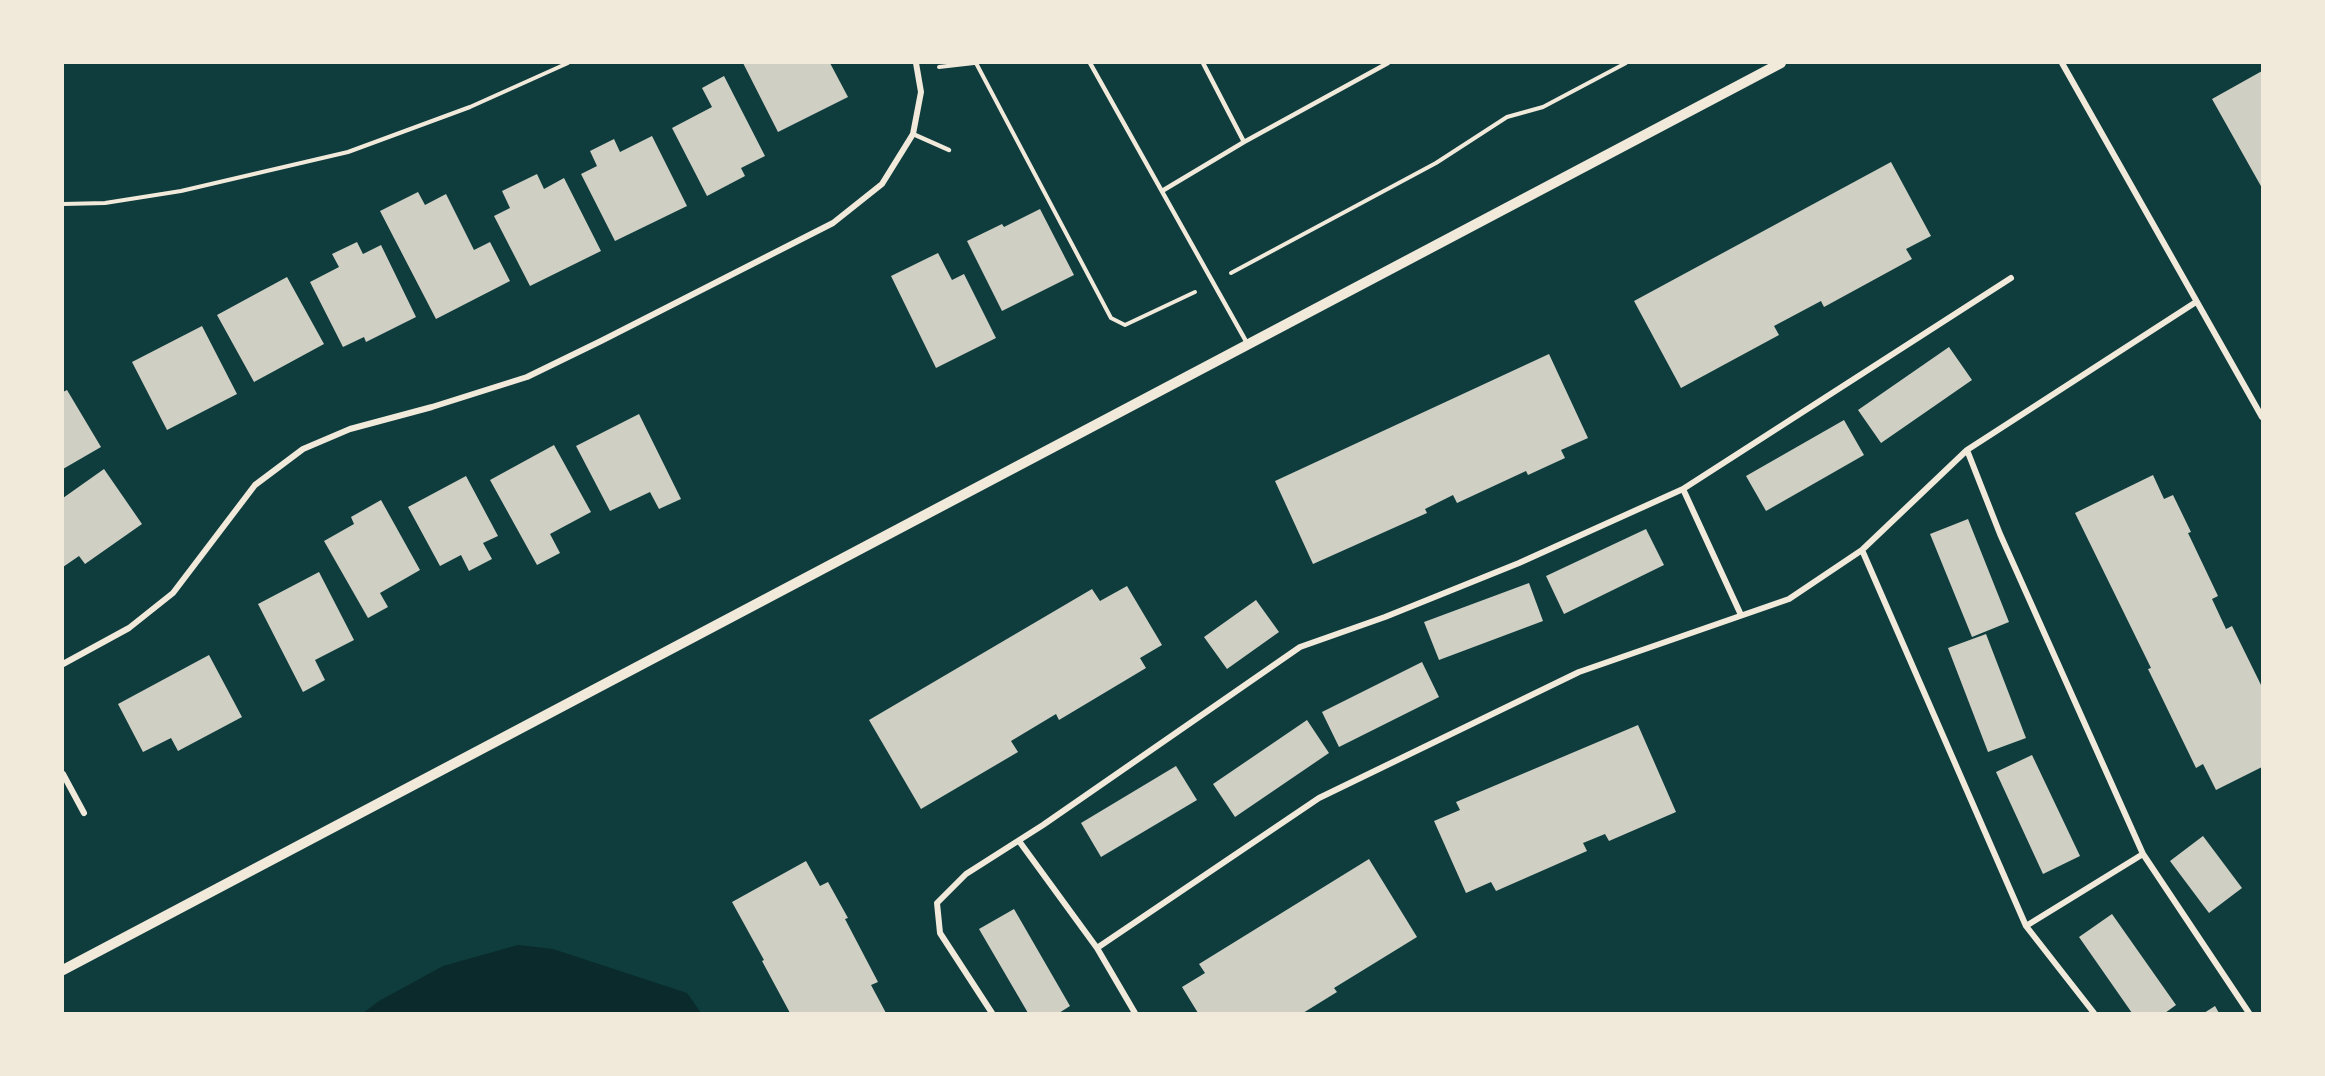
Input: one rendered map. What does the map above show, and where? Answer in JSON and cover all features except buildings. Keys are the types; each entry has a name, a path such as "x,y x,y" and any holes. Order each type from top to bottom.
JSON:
{"street":[{"path":"63,970 1781,63"},
{"path":"2062,63 2262,417"},
{"path":"63,664 129,628 173,593 255,485 303,449 350,429 432,407 527,377 833,223 882,184 912,134 921,92 916,66"},
{"path":"992,1013 940,933 937,903 966,874 1018,841 1300,647 1519,563 1683,489 2011,278"},
{"path":"1097,948 1318,798 1579,672 1789,598 1862,550 1967,450 2196,302"},
{"path":"1967,450 2000,534 2143,854 2249,1013"},
{"path":"1683,489 1741,615"},
{"path":"1862,550 2026,926 2094,1013"},
{"path":"63,774 84,813"},
{"path":"1018,841 1097,948 1135,1013"},
{"path":"2026,926 2143,854"}],"lane":[{"path":"1090,63 1248,345"},
{"path":"1203,63 1244,142"},
{"path":"1162,191 1244,142 1388,63"},
{"path":"912,134 950,150"}],"path":[{"path":"63,204 105,203 181,191 348,152 470,107 568,63"},
{"path":"916,66 975,63 1111,318 1125,325 1192,295"},
{"path":"1238,269 1428,168 1507,117 1543,107 1626,63"}],"water":[{"path":"518,945 553,949 687,993 701,1013 363,1013 379,1001 443,966"}]}
